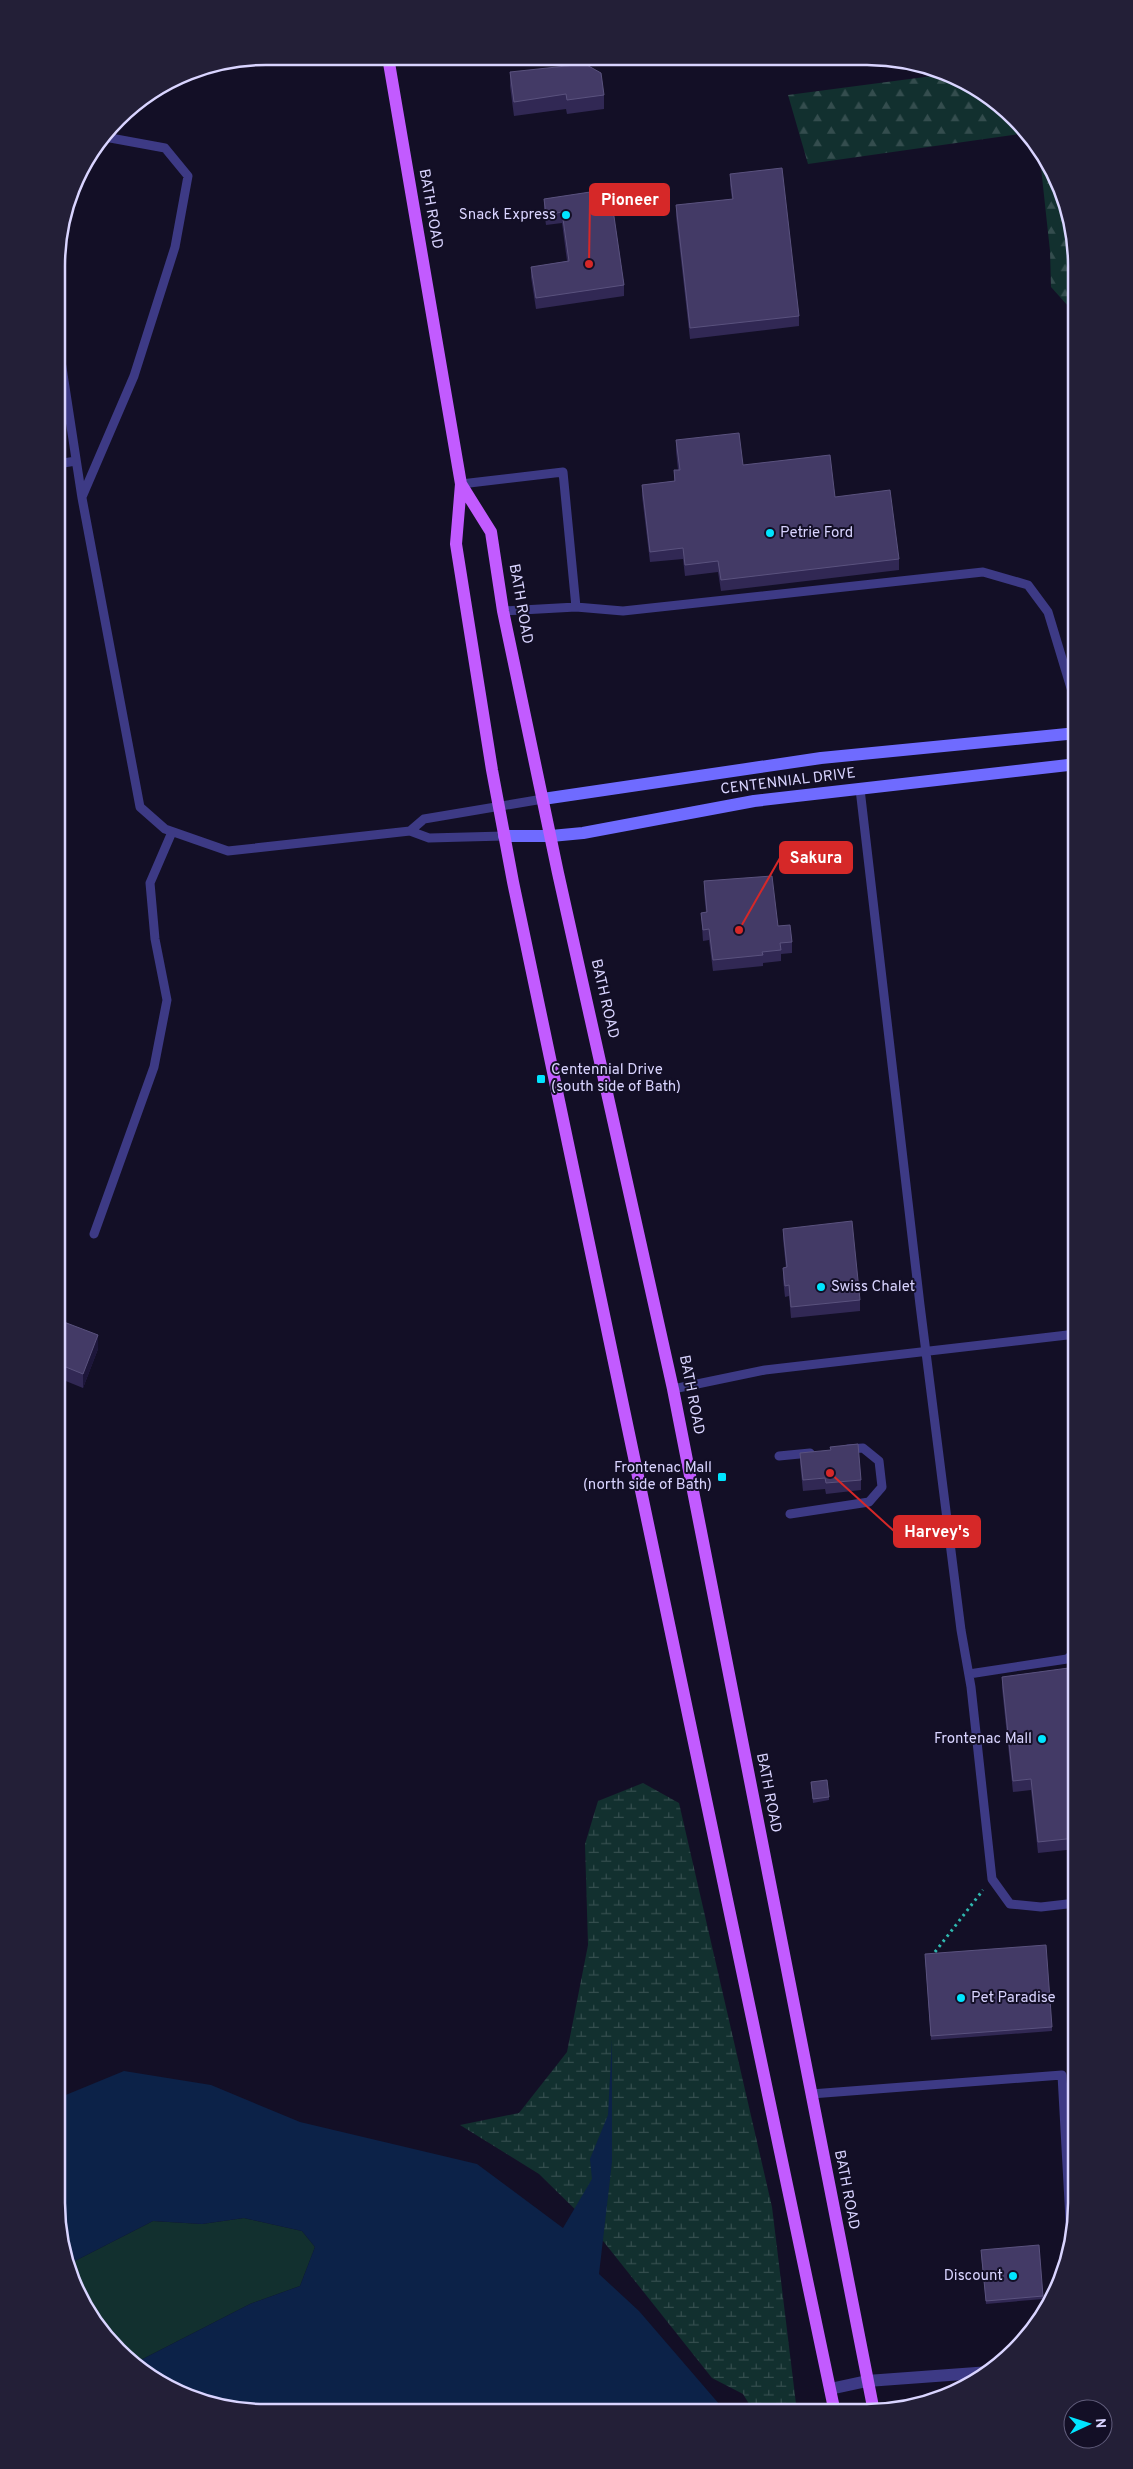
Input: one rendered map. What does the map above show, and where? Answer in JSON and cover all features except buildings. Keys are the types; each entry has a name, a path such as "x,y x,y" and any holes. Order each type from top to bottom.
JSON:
{"main road":[{"name":"BATH ROAD","path":"389,65 461,484 456,544 498,806 833,2404"},
{"name":"BATH ROAD","path":"461,484 491,532 504,611 543,799 673,1389 872,2404"},
{"name":"CENTENNIAL DRIVE","path":"543,799 820,758 1068,735"},
{"name":"CENTENNIAL DRIVE","path":"504,836 551,836 583,833 754,801 1068,765"}],"street":[{"path":"830,2389 867,2381 974,2373"}],"lane":[{"path":"82,498 134,376 175,247 188,176 165,148 110,139"},
{"path":"65,388 82,498 140,808 165,829 228,850 410,831 429,838 504,836"},
{"path":"65,463 76,461"},
{"path":"461,484 563,472 576,607"},
{"path":"504,611 576,607 624,611 983,572 1028,585 1048,612 1068,678"},
{"path":"860,789 926,1352 969,1674 992,1880 1010,1904 1041,1907 1068,1904"},
{"path":"410,831 424,819 543,799"},
{"path":"94,1234 154,1066 167,1000 155,939 150,883 172,832"},
{"path":"673,1389 765,1370 1068,1335"},
{"path":"790,1514 870,1502 882,1486 879,1461 863,1448 834,1451"},
{"path":"779,1456 824,1452"},
{"path":"969,1674 1068,1658"},
{"path":"810,2094 1062,2075 1068,2184"}],"path":[{"path":"935,1952 992,1880"}],"green space":[{"path":"932,76 968,92 990,106 1019,134 808,164 788,95"},
{"path":"1041,164 1053,189 1064,226 1068,252 1068,306 1051,287 1050,251"},
{"path":"643,1783 679,1803 772,2207 796,2404 749,2404 743,2394 712,2378 588,2222 539,2174 460,2125 519,2113 567,2052 588,1945 585,1844 598,1801"},
{"path":"244,2218 302,2231 315,2247 300,2286 250,2304 140,2360 106,2326 80,2280 74,2261 153,2221 202,2224"}],"water":[{"path":"612,2040 612,2162 599,2274 639,2311 719,2404 252,2404 226,2400 189,2389 165,2377 140,2360 250,2304 300,2286 315,2247 302,2231 244,2218 202,2224 153,2221 74,2261 69,2243 65,2217 65,2095 124,2071 211,2085 300,2122 477,2164 563,2228 592,2179 590,2159 608,2115"}],"place":[{"name":"Snack Express","path":"566,215"},
{"name":"Pioneer","path":"589,264"},
{"name":"Petrie Ford","path":"770,533"},
{"name":"Sakura","path":"739,930"},
{"name":"Centennial Drive (south side of Bath)","path":"541,1079"},
{"name":"Swiss Chalet","path":"821,1287"},
{"name":"Harvey's","path":"830,1473"},
{"name":"Frontenac Mall (north side of Bath)","path":"722,1477"},
{"name":"Frontenac Mall","path":"1042,1739"},
{"name":"Pet Paradise","path":"961,1998"},
{"name":"Discount","path":"1013,2276"}]}
